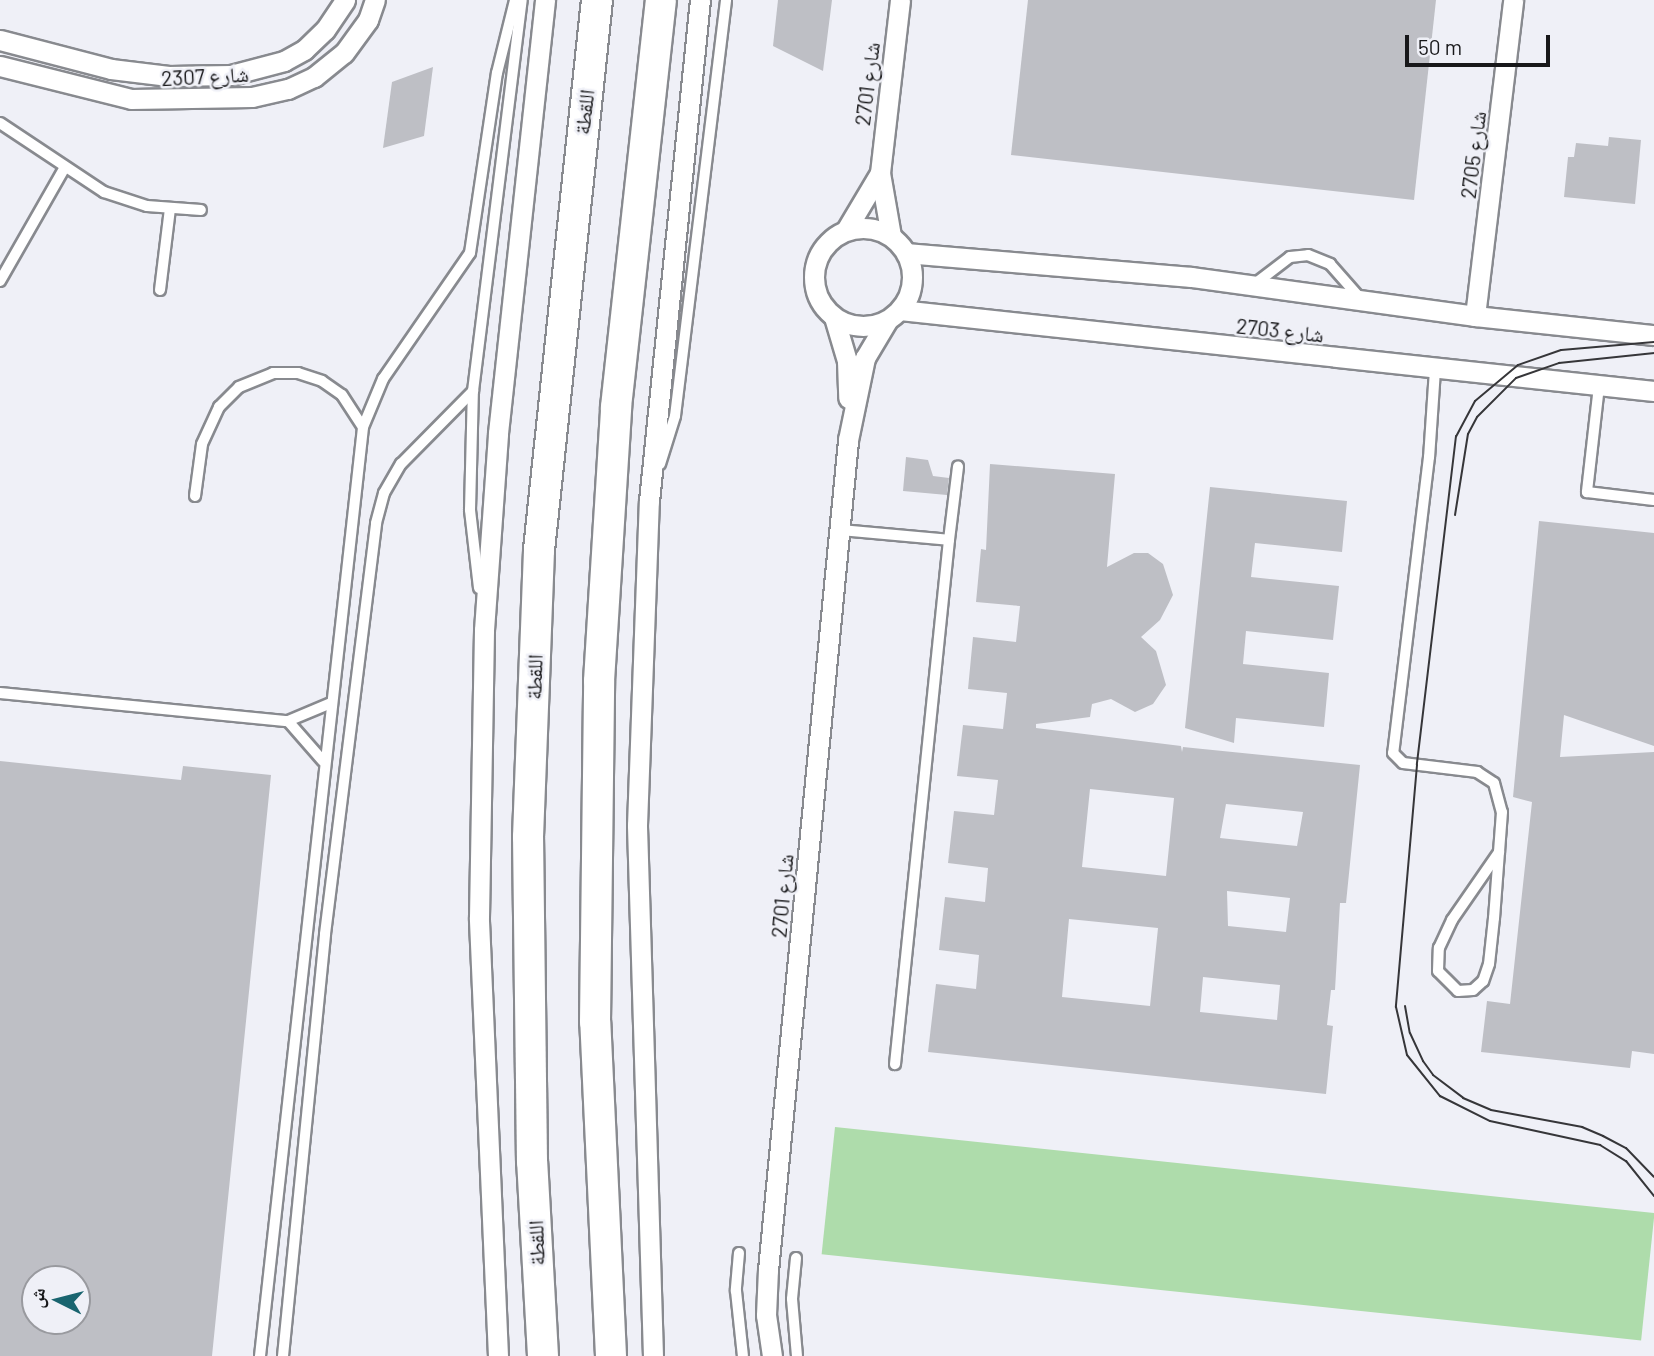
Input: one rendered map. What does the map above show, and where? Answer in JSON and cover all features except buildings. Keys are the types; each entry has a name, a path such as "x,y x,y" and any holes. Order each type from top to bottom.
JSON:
{"main road":[{"name":"اللقطة","path":"543,1356 532,1163 528,837 539,550 597,0"},
{"path":"611,1356 595,1021 599,681 616,407 661,0"}],"street":[{"name":"شارع 2307","path":"0,40 111,69 169,76 231,75 284,61 304,50 325,30 345,0"},
{"name":"شارع 2307","path":"0,66 131,100 251,97 288,89 314,77 344,53 368,20 375,0"},
{"name":"اللقطة","path":"498,1356 479,916 484,630 498,433 545,0"},
{"path":"653,1356 637,825 649,501 700,0"},
{"name":"شارع 2701","path":"891,236 880,173 900,0"},
{"name":"شارع 2705","path":"1475,316 1513,0"},
{"name":"شارع 2701","path":"846,230 880,173"},
{"path":"869,228 891,236 906,253 912,282 893,315 860,327 834,317 816,293 816,262 822,249 846,230 869,228"},
{"name":"شارع 2703","path":"906,253 1359,297 1475,316 1654,335"},
{"name":"شارع 2701","path":"848,440 865,358 893,315"},
{"name":"شارع 2703","path":"893,315 1654,391"},
{"name":"شارع 2701","path":"772,1356 766,1315 768,1270 848,440 847,361 834,317"}],"lane":[{"path":"260,1356 323,761 363,427 383,379 446,295 470,253 476,232 497,73 515,0"},
{"path":"484,630 470,510 473,391 522,0"},
{"path":"649,501 675,416 726,0"},
{"path":"0,122 64,169 104,192 170,209 201,210"},
{"path":"0,281 64,169"},
{"path":"160,290 170,209"},
{"path":"476,232 491,233"},
{"path":"1253,286 1290,257 1308,255 1329,264 1359,297"},
{"path":"1435,370 1429,457 1393,753 1403,762 1477,772 1494,783 1502,812 1499,852 1489,964 1483,981 1473,990 1458,991 1438,971 1440,948 1452,920 1499,852"},
{"path":"195,496 202,444 219,407 239,387 273,373 298,373 322,381 342,396 363,427"},
{"path":"1599,386 1587,492 1654,500"},
{"path":"283,1356 325,934 376,523 384,493 401,464 473,391"},
{"path":"895,1064 958,467"},
{"path":"840,530 949,540"},
{"path":"0,693 288,721 331,703"},
{"path":"288,721 323,761"},
{"path":"739,1253 736,1291 743,1356"},
{"path":"796,1258 792,1299 797,1356"}],"green space":[{"path":"835,1127 1654,1213 1641,1340 822,1254"}],"tram line":[{"path":"1654,342 1561,350 1518,365 1475,401 1456,436 1417,765 1396,1007 1407,1055 1440,1096 1490,1121 1600,1145 1626,1161 1654,1196"},
{"path":"1455,515 1468,434 1477,417 1516,378 1559,363 1654,353"},
{"path":"1405,1006 1410,1033 1423,1061 1433,1075 1463,1098 1491,1110 1582,1127 1626,1148 1654,1177"}]}
